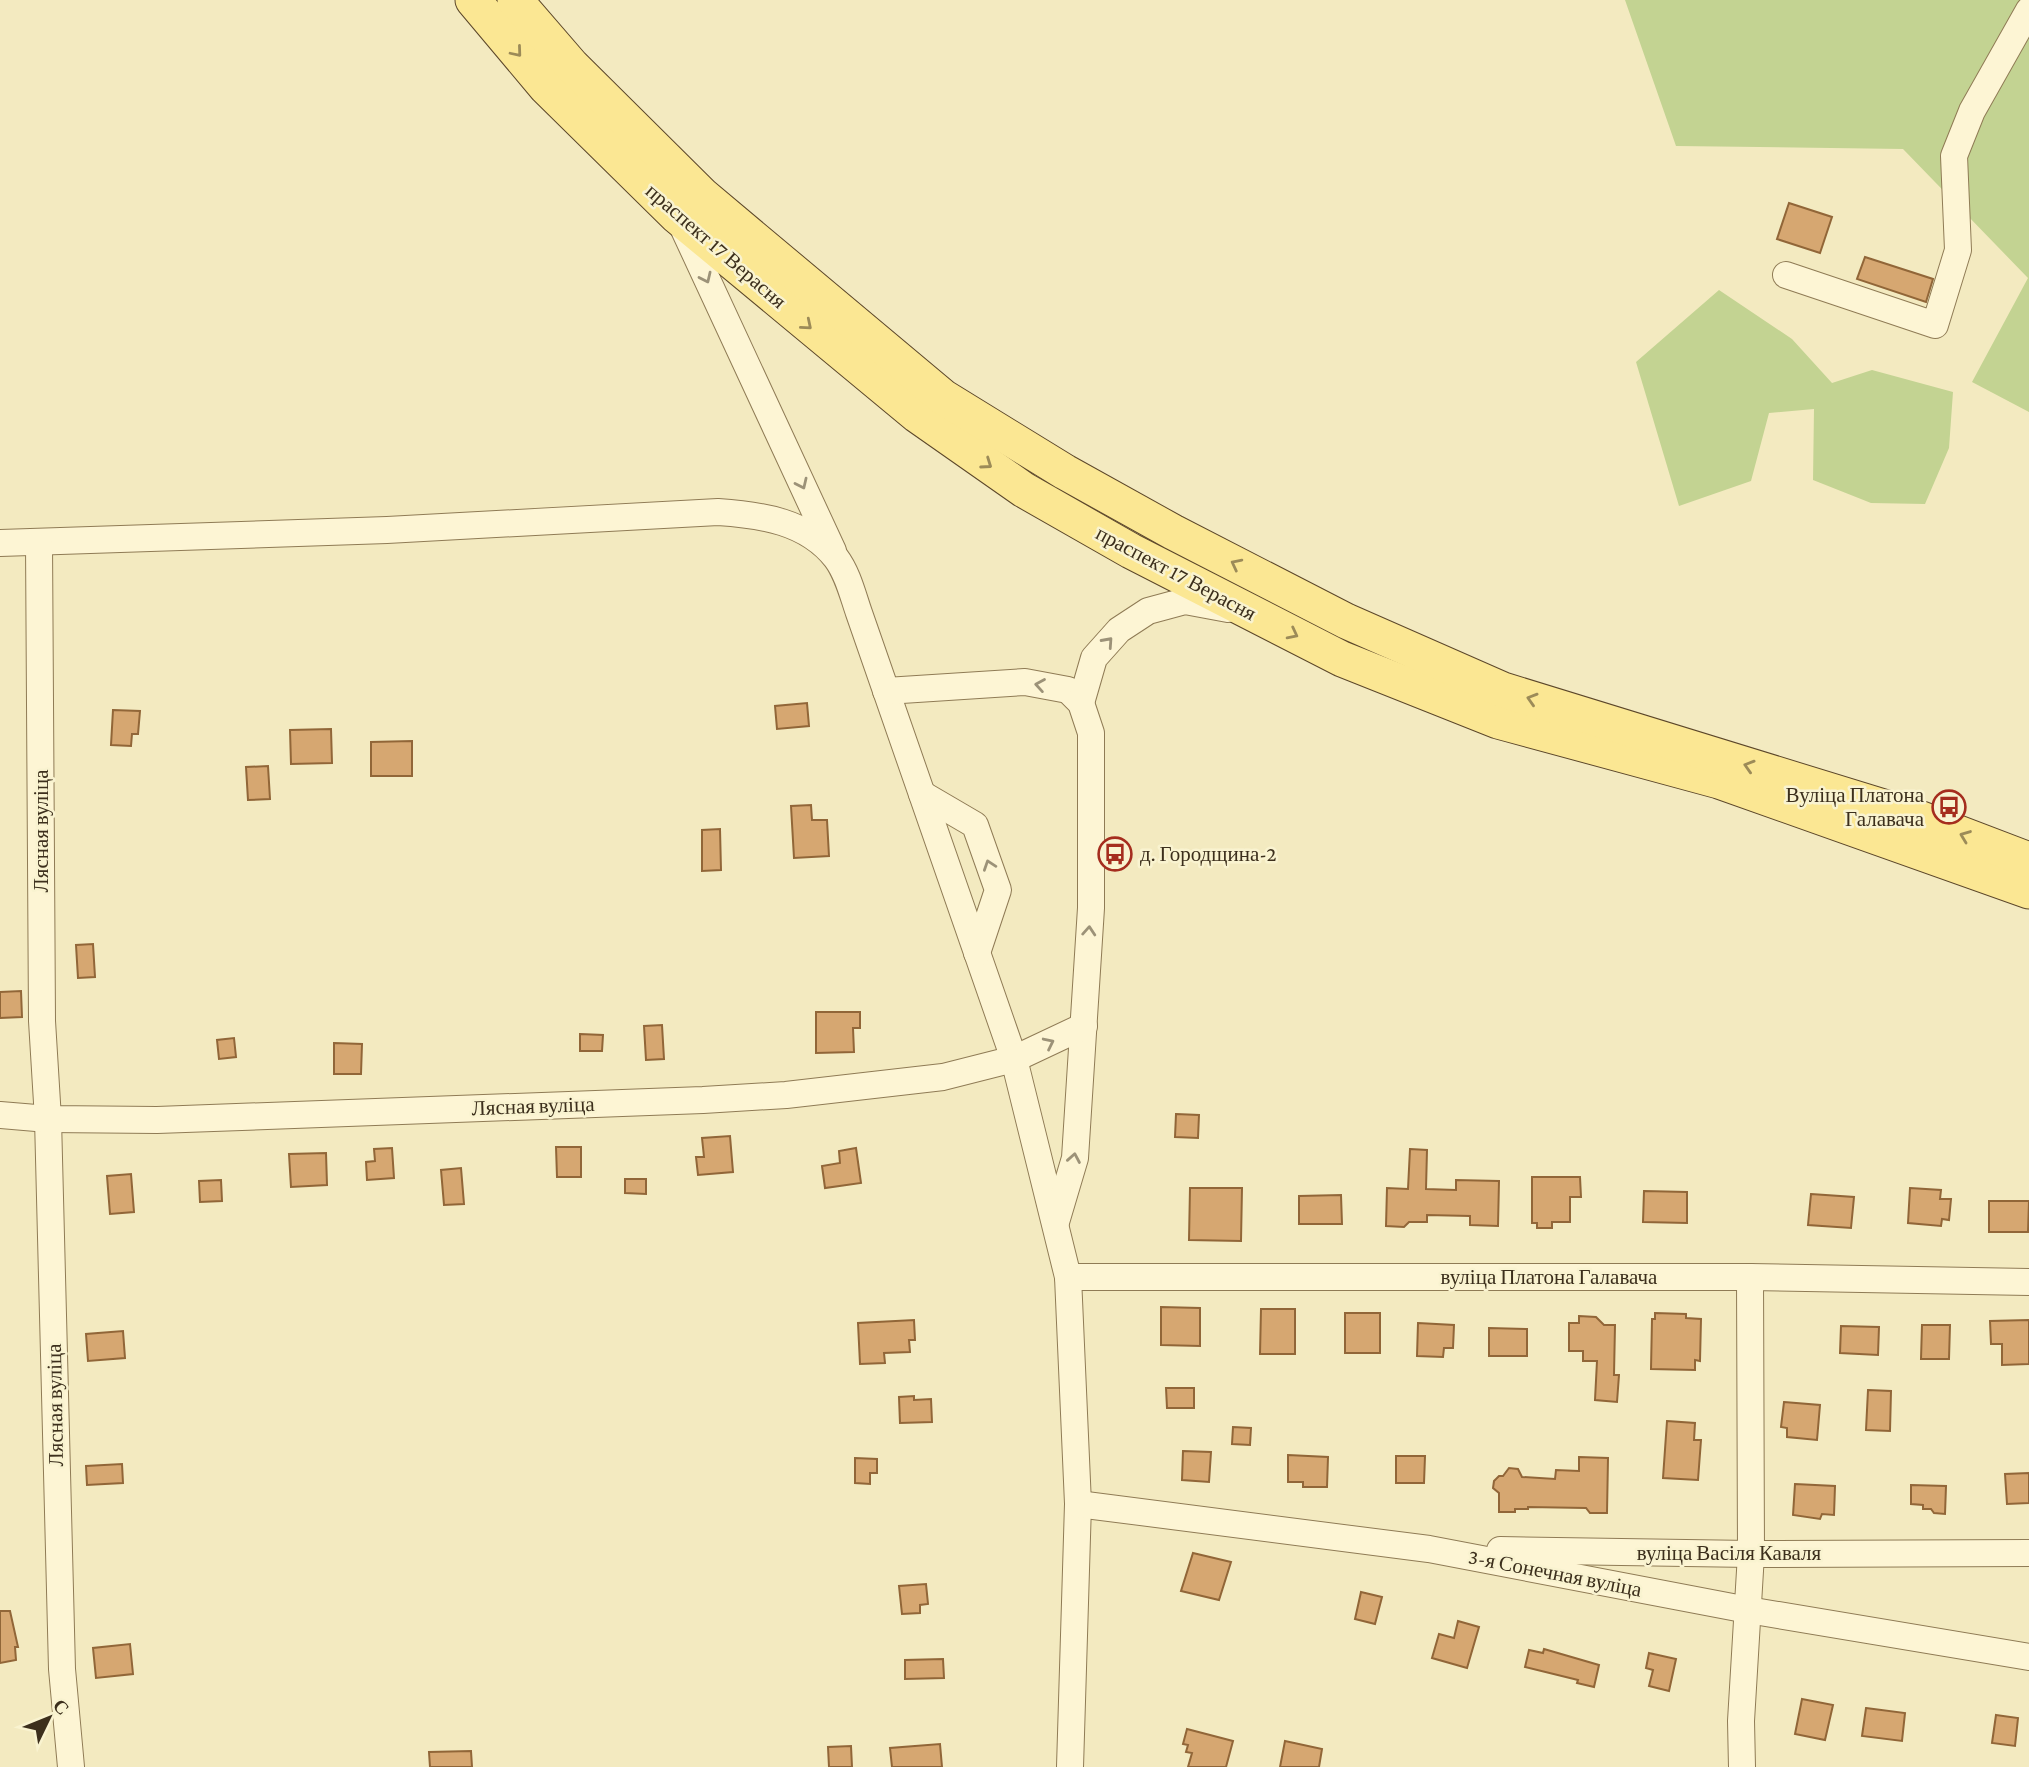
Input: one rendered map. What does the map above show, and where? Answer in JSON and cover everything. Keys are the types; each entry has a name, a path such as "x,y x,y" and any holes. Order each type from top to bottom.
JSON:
{"main road":[{"name":"праспект 17 Верасня","path":"473,0 546,88 677,216 917,415 1024,490 1131,551 1342,659 1498,720 1719,781 2029,891"},
{"name":"праспект 17 Верасня","path":"515,0 572,66 702,195 943,397 1065,472 1173,532 1346,621 1503,690 1919,818 2029,860"}],"street":[{"path":"1786,275 1935,325 1958,250 1954,156 1972,111 2029,10"},
{"path":"677,216 848,582 1014,1059 1068,1277 1078,1504 1070,1767"},
{"path":"0,543 387,530 718,512 765,517 789,523 811,536 837,559"},
{"name":"Лясная вуліца","path":"39,543 42,1021 48,1119 62,1669 71,1767"},
{"path":"1081,703 1094,658 1119,630 1149,611 1185,601 1253,614"},
{"path":"886,691 1025,682 1068,690 1081,703 1091,733 1091,908 1075,1158 1055,1223"},
{"path":"922,794 975,825 998,890 977,953"},
{"name":"Лясная вуліца","path":"0,1115 48,1119 157,1120 786,1095 943,1077 1014,1059 1084,1026"},
{"name":"вуліца Платона Галавача","path":"1068,1277 1750,1278 2029,1282"},
{"path":"1742,1767 1741,1721 1751,1554 1750,1278"},
{"name":"3-я Сонечная вуліца","path":"1078,1504 1429,1549 1748,1610 2029,1657"},
{"name":"вуліца Васіля Каваля","path":"1429,1549 1751,1554 2029,1553"}],"green space":[{"path":"1625,0 2029,0 2029,412 1972,382 2028,278 1903,149 1676,146"},
{"path":"1719,290 1792,339 1832,383 1872,370 1953,392 1949,448 1925,504 1871,503 1813,480 1814,409 1769,413 1751,481 1679,506 1636,362"}],"building":[{"path":"1789,203 1832,217 1820,253 1777,239"},
{"path":"1865,257 1933,279 1926,302 1857,279"},
{"path":"807,703 809,726 777,729 775,706"},
{"path":"113,710 140,711 138,734 132,734 131,746 111,745"},
{"path":"331,729 332,763 291,764 290,730"},
{"path":"412,741 412,776 371,776 371,742"},
{"path":"268,766 270,799 248,800 246,767"},
{"path":"811,805 812,820 827,820 829,856 794,858 791,806"},
{"path":"720,829 721,870 702,871 702,830"},
{"path":"93,944 95,977 78,978 76,945"},
{"path":"21,991 22,1017 0,1018 0,992"},
{"path":"816,1012 860,1012 860,1028 853,1028 854,1052 816,1053"},
{"path":"662,1025 664,1059 646,1060 644,1026"},
{"path":"580,1034 603,1035 602,1051 580,1051"},
{"path":"234,1038 236,1057 219,1059 217,1040"},
{"path":"334,1043 362,1044 361,1074 334,1074"},
{"path":"1176,1114 1199,1115 1198,1138 1175,1137"},
{"path":"730,1136 733,1172 698,1175 696,1157 704,1157 702,1138"},
{"path":"556,1147 581,1147 581,1177 557,1177"},
{"path":"392,1148 394,1178 367,1180 366,1162 375,1161 374,1149"},
{"path":"856,1148 861,1183 825,1188 822,1166 840,1163 839,1151"},
{"path":"1410,1149 1427,1150 1426,1189 1456,1190 1456,1180 1499,1181 1498,1226 1470,1225 1470,1216 1427,1215 1427,1222 1409,1222 1404,1227 1386,1226 1387,1188 1408,1189"},
{"path":"326,1153 327,1185 291,1187 289,1154"},
{"path":"461,1168 464,1204 444,1205 441,1170"},
{"path":"131,1174 134,1212 110,1214 107,1176"},
{"path":"1532,1177 1580,1177 1581,1197 1570,1197 1570,1222 1552,1222 1552,1228 1537,1228 1537,1223 1532,1223"},
{"path":"625,1179 646,1179 646,1194 625,1193"},
{"path":"221,1180 222,1201 200,1202 199,1181"},
{"path":"1190,1188 1242,1188 1241,1241 1189,1240"},
{"path":"1910,1188 1941,1190 1940,1199 1951,1199 1949,1220 1942,1219 1941,1226 1908,1223"},
{"path":"1644,1191 1687,1192 1687,1223 1643,1222"},
{"path":"1811,1194 1854,1197 1851,1228 1808,1225"},
{"path":"1341,1195 1342,1224 1299,1224 1299,1196"},
{"path":"1989,1201 2029,1201 2028,1232 1989,1232"},
{"path":"1161,1307 1200,1308 1200,1346 1161,1345"},
{"path":"1261,1309 1295,1309 1295,1354 1260,1354"},
{"path":"1345,1313 1380,1313 1380,1353 1345,1353"},
{"path":"1655,1313 1686,1314 1686,1318 1701,1319 1700,1361 1695,1360 1695,1370 1651,1369 1652,1319 1655,1319"},
{"path":"1579,1316 1596,1317 1604,1325 1615,1325 1614,1375 1619,1375 1617,1402 1595,1400 1597,1361 1583,1361 1583,1351 1569,1351 1569,1323 1579,1323"},
{"path":"914,1320 915,1340 909,1340 910,1352 884,1353 885,1363 860,1364 858,1323"},
{"path":"2029,1320 2029,1364 2002,1365 2002,1344 1991,1344 1990,1321"},
{"path":"1418,1323 1454,1325 1453,1348 1444,1348 1443,1357 1417,1356"},
{"path":"1922,1325 1950,1325 1949,1359 1921,1359"},
{"path":"1841,1326 1879,1327 1878,1355 1840,1353"},
{"path":"1489,1328 1527,1329 1527,1356 1489,1356"},
{"path":"123,1331 125,1358 88,1361 86,1334"},
{"path":"1166,1388 1194,1388 1194,1408 1167,1408"},
{"path":"1868,1390 1891,1391 1890,1431 1866,1430"},
{"path":"914,1396 914,1400 931,1399 932,1422 900,1423 899,1397"},
{"path":"1784,1402 1820,1405 1817,1440 1787,1437 1787,1428 1781,1427"},
{"path":"1667,1421 1695,1423 1694,1440 1701,1440 1698,1480 1663,1478"},
{"path":"1233,1427 1251,1428 1250,1445 1232,1444"},
{"path":"1183,1451 1211,1452 1209,1482 1182,1480"},
{"path":"1288,1455 1328,1457 1327,1487 1303,1487 1303,1482 1288,1482"},
{"path":"1396,1456 1425,1456 1424,1483 1396,1483"},
{"path":"1579,1457 1608,1458 1607,1513 1590,1513 1586,1508 1528,1507 1515,1509 1515,1512 1499,1512 1499,1493 1493,1488 1494,1481 1503,1476 1509,1468 1518,1469 1522,1477 1555,1479 1556,1470 1579,1471"},
{"path":"855,1458 877,1459 877,1473 870,1473 870,1484 855,1483"},
{"path":"122,1464 123,1483 87,1485 86,1466"},
{"path":"2029,1473 2029,1503 2007,1504 2005,1474"},
{"path":"1795,1484 1835,1486 1834,1515 1822,1514 1820,1519 1793,1515"},
{"path":"1911,1485 1946,1486 1945,1514 1923,1509 1923,1505 1911,1504"},
{"path":"1193,1553 1231,1562 1219,1600 1181,1591"},
{"path":"926,1584 928,1604 920,1605 920,1613 902,1614 899,1586"},
{"path":"1361,1592 1382,1597 1375,1624 1355,1619"},
{"path":"0,1611 10,1611 18,1647 15,1647 16,1660 0,1663"},
{"path":"1458,1621 1479,1627 1467,1668 1432,1658 1439,1634 1454,1638"},
{"path":"130,1644 133,1674 96,1678 93,1648"},
{"path":"1544,1649 1599,1665 1594,1687 1577,1683 1578,1680 1525,1667 1529,1650 1543,1653"},
{"path":"1649,1653 1676,1659 1669,1691 1649,1686 1653,1670 1646,1668"},
{"path":"943,1659 944,1678 905,1679 905,1660"},
{"path":"1802,1699 1833,1705 1825,1740 1795,1734"},
{"path":"1866,1708 1905,1713 1902,1741 1862,1736"},
{"path":"1996,1715 2018,1718 2015,1746 1992,1743"},
{"path":"1187,1729 1233,1741 1226,1767 1188,1767 1192,1753 1186,1752 1188,1745 1183,1744"},
{"path":"1285,1741 1322,1749 1319,1767 1280,1767"},
{"path":"940,1744 942,1767 892,1767 890,1748"},
{"path":"851,1746 852,1767 829,1767 828,1747"},
{"path":"471,1751 472,1767 430,1767 429,1752"}],"place":[{"name":"Вуліца Платона Галавача","path":"1949,807"},
{"name":"д. Городщина-2","path":"1115,854"}]}
